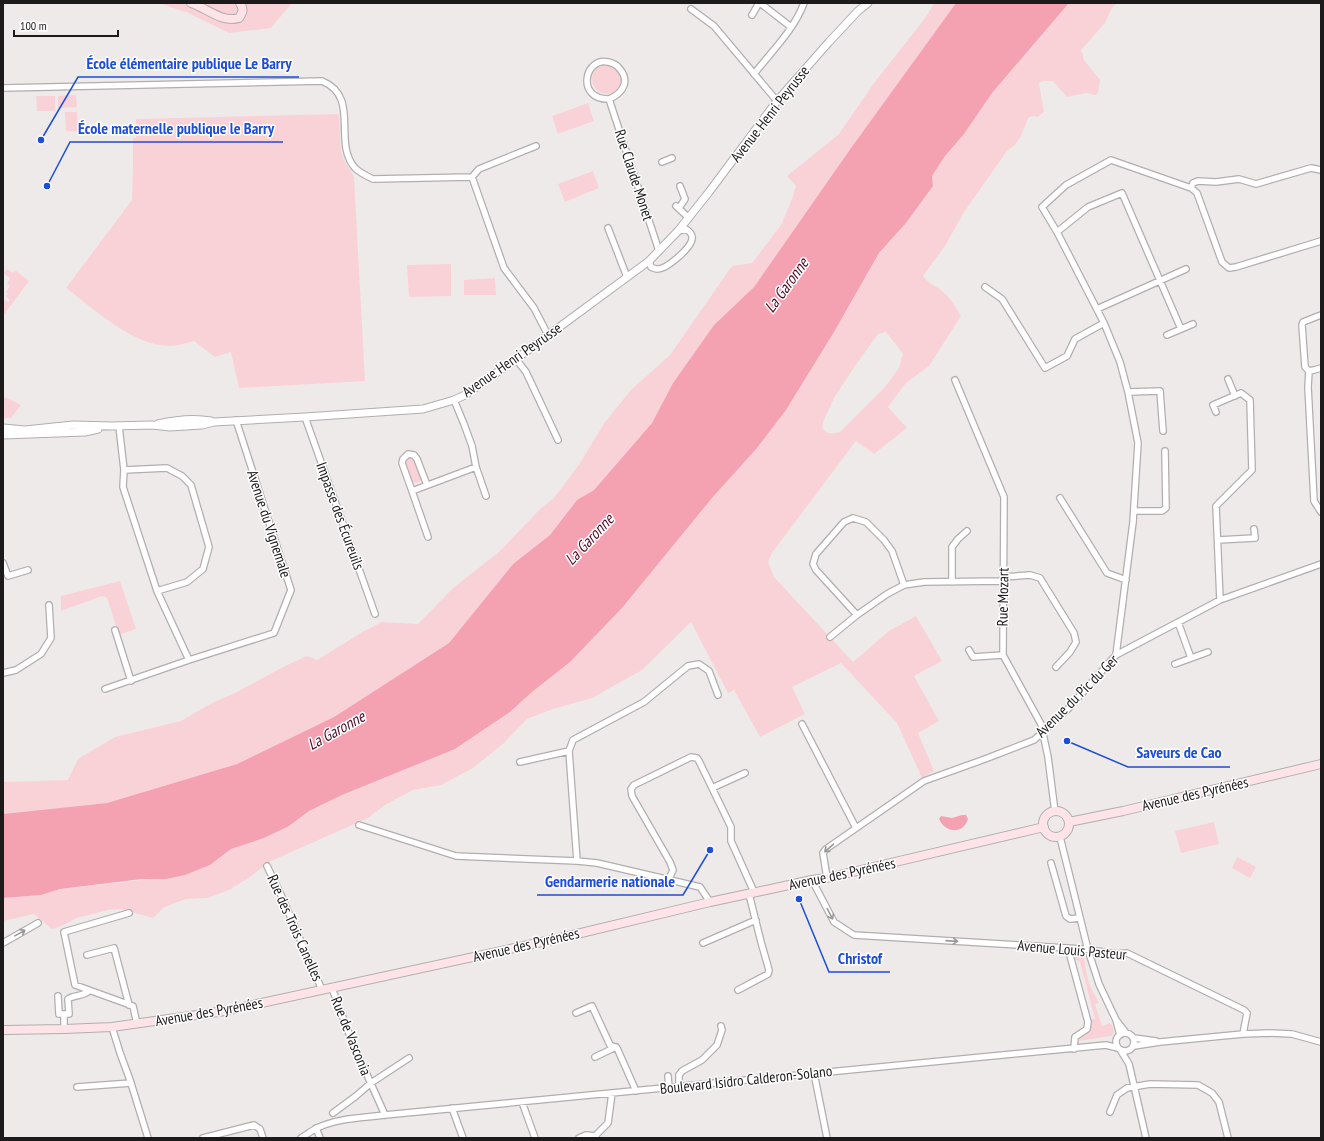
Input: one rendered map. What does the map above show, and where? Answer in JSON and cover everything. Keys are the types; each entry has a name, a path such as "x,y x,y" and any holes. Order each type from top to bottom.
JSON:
{"main road":[{"path":"191,3 224,19 233,20 238,18 242,13 243,8 240,3"},
{"name":"Avenue des Pyrénées","path":"1069,822 1123,811 1321,764"},
{"path":"1055,812 1061,812 1066,816 1069,822 1067,831 1060,836 1053,837 1047,834 1044,827 1044,820 1048,814 1055,812"},
{"name":"Avenue des Pyrénées","path":"3,1030 112,1027 225,1011 556,939 710,902 827,878 1044,827"}],"street":[{"path":"752,15 760,3 791,27"},
{"path":"754,74 791,27 798,17 804,3"},
{"name":"Avenue Henri Peyrusse","path":"3,428 16,430 73,425 152,425 170,421 202,420 214,422 305,417 423,409 454,400 482,384 649,261 689,218 777,101 829,42 868,3"},
{"path":"691,9 714,26 777,101"},
{"path":"604,61 616,64 624,73 624,86 617,96 609,99 601,99 594,96 587,87 587,74 592,66 604,61"},
{"path":"3,88 322,81 333,87 340,96 343,105 346,151 350,160 360,172 374,179 472,177 479,169 536,146"},
{"name":"Rue Claude Monet","path":"609,99 659,251"},
{"path":"662,162 672,158"},
{"path":"1116,655 1134,511 1138,443 1128,392 1120,362 1098,309 1042,207 1066,186 1110,160 1191,188 1197,193 1222,262 1229,268 1236,268 1321,241"},
{"path":"1191,188 1193,184 1198,181 1216,182 1239,179 1256,184 1311,168 1321,170"},
{"path":"472,177 504,268 534,308 548,335"},
{"path":"680,186 685,199 677,206 689,218"},
{"path":"1057,232 1088,207 1122,193 1180,329"},
{"path":"608,228 627,277"},
{"path":"649,261 651,267 657,269 665,267 681,255 692,239 691,233 686,229 678,231"},
{"path":"1098,309 1186,269"},
{"path":"985,287 1002,299 1045,368 1067,356 1075,339 1104,323"},
{"path":"1321,314 1302,322 1305,366 1309,371 1308,387 1314,501 1321,512"},
{"path":"1167,335 1193,324"},
{"path":"516,359 526,372 558,440"},
{"path":"1309,371 1321,368"},
{"path":"1228,379 1235,396"},
{"name":"Rue Mozart","path":"955,380 1004,497 1003,655 1027,700 1037,714 1041,724 1048,756 1055,812"},
{"path":"1128,392 1160,391 1163,431"},
{"path":"1216,412 1213,405 1241,393 1250,400 1252,470 1216,506 1220,600"},
{"path":"454,400 472,446 476,467 486,496"},
{"name":"Impasse des Écureuils","path":"305,417 375,614"},
{"name":"Avenue du Vignemale","path":"105,689 274,633 291,590 236,420"},
{"path":"116,426 124,470 123,487 157,591 189,660"},
{"name":"Avenue Henri Peyrusse","path":"3,435 86,432 116,426"},
{"path":"1134,511 1162,511 1166,508 1165,451"},
{"path":"427,485 417,458 414,455 408,454 403,459 402,463 428,537"},
{"path":"412,491 476,467"},
{"path":"124,470 167,468 182,476 191,485 209,547 203,569 187,582 157,591"},
{"path":"1060,498 1107,573 1126,580"},
{"path":"857,615 816,570 813,564 816,554 844,522 853,518 866,522 884,540 892,551 904,585"},
{"path":"1218,540 1255,538 1254,529"},
{"path":"952,582 952,547 967,531"},
{"path":"3,563 8,576 28,570"},
{"name":"Avenue du Pic du Ger","path":"827,878 823,853 826,849 924,780 1034,740 1068,708 1116,655 1220,600 1321,564"},
{"path":"830,637 857,615 887,594 904,585 924,582 1004,579 1030,575 1040,578 1074,633 1076,642 1070,652 1056,667"},
{"path":"3,673 16,670 41,654 51,638 49,605"},
{"path":"1178,622 1191,658"},
{"path":"114,630 131,681"},
{"path":"969,650 973,657 1003,655"},
{"path":"1175,664 1208,652"},
{"path":"577,860 569,751 573,740 644,702 688,666 699,664 709,671 718,695"},
{"path":"802,724 856,828"},
{"path":"520,762 569,751"},
{"path":"670,879 673,870 672,866 632,796 632,786 691,757 699,761 732,829 731,841 751,893 761,942 769,967 769,972 738,990"},
{"path":"712,788 745,773"},
{"path":"359,824 456,856 577,860 670,879 700,887 710,902"},
{"path":"1060,836 1088,950 1099,984 1116,1020 1120,1036 1120,1050 1129,1064 1146,1138"},
{"path":"1051,863 1066,916 1070,919 1079,918"},
{"name":"Rue des Trois Canelles","path":"267,866 281,894 322,990"},
{"name":"Avenue Louis Pasteur","path":"812,880 834,922 854,935 1068,948 1117,954 1127,953 1238,1007 1247,1013 1243,1034"},
{"path":"129,913 64,932 75,986 133,1006 137,1024"},
{"path":"704,943 756,920"},
{"path":"3,943 38,923"},
{"path":"88,955 114,948 129,1005"},
{"path":"1068,948 1088,1022 1087,1029 1075,1037 1074,1049"},
{"name":"Rue de Vasconia","path":"332,988 351,1039 385,1115"},
{"path":"58,996 59,1014 69,1014 68,999 89,991"},
{"path":"576,1012 592,1006 610,1045 616,1047 636,1091"},
{"path":"64,1014 64,1029"},
{"path":"679,1087 679,1075 682,1071 702,1060 717,1045 722,1030 721,1026"},
{"path":"112,1027 148,1138"},
{"path":"1120,1036 1129,1034 1134,1038 1160,1042"},
{"path":"1120,1050 1127,1052 1132,1048 1160,1042 1243,1034 1292,1034 1321,1042"},
{"name":"Boulevard Isidro Calderon-Solano","path":"385,1115 1074,1049 1106,1045 1120,1036"},
{"path":"1129,1064 1134,1038"},
{"name":"Boulevard Isidro Calderon-Solano","path":"1106,1045 1120,1050"},
{"path":"595,1057 616,1047"},
{"name":"Rue de Vasconia","path":"333,1113 356,1096 370,1083 409,1058"},
{"path":"814,1074 827,1138"},
{"path":"668,1076 669,1088"},
{"path":"77,1087 131,1083"},
{"path":"1110,1112 1117,1095 1127,1088 1150,1084 1193,1084 1203,1087 1212,1093 1219,1102 1228,1138"},
{"path":"579,1138 586,1135 595,1137 608,1123 612,1093"},
{"path":"522,1102 535,1138"},
{"path":"452,1108 463,1138"},
{"path":"301,1138 316,1128 342,1120 385,1115"},
{"path":"203,1138 254,1125 260,1129 263,1138"},
{"path":"316,1128 320,1138"}],"shaded area":[{"path":"159,3 292,3 271,28 229,33 188,13"},
{"path":"934,3 956,3 851,148 754,287 714,325 673,383 652,423 594,490 577,500 550,535 513,564 449,643 334,717 237,764 107,803 3,814 3,782 68,780 78,759 115,737 181,721 214,702 235,693 307,656 317,660 364,631 382,622 418,624 453,588 499,552 541,508 553,499 578,466 605,422 631,390 670,355 732,266 752,263 781,225 792,199 796,186 787,176 839,134 874,83 926,17"},
{"path":"1069,3 1117,3 1112,8 1105,23 1081,50 1084,60 1100,80 1098,93 1095,95 1086,93 1067,97 1053,81 1043,81 1039,83 1044,112 1038,117 1032,116 1028,118 1021,136 1015,145 1007,151 964,212 945,246 923,276 947,296 961,316 929,366 906,383 888,407 907,428 874,454 856,441 772,553 768,562 774,577 853,662 889,631 916,616 942,661 914,676 939,721 918,733 934,771 922,778 897,723 841,663 792,687 805,714 760,737 734,690 728,693 691,622 642,670 592,698 553,709 527,719 504,743 473,768 441,785 413,790 385,805 368,818 269,862 250,877 229,890 208,898 186,899 175,903 163,908 153,918 121,909 108,910 77,918 52,929 34,914 3,921 3,898 41,895 60,889 185,875 210,865 231,849 264,838 289,826 309,811 342,795 455,749 510,712 532,692 570,662 622,608 712,498 757,448 786,410 834,332 879,253 906,223 933,186 932,176 945,156 964,134 992,93","holes":["886,332 903,354 899,368 885,387 840,432 830,433 826,432 822,428 834,398 878,334"]},
{"path":"607,64 618,68 622,79 618,90 607,94 596,90 592,79 596,68"},
{"path":"76,95 77,107 58,108 58,96"},
{"path":"36,96 55,96 55,111 37,111"},
{"path":"588,103 594,121 558,134 552,116"},
{"path":"65,112 77,112 78,131 66,131"},
{"path":"339,114 342,155 354,177 365,381 239,388 231,352 215,357 194,341 170,346 142,340 101,316 66,288 132,200 133,138 136,138 136,119"},
{"path":"593,171 599,188 565,202 558,184"},
{"path":"451,264 451,296 409,297 407,265"},
{"path":"7,269 13,273 15,270 29,281 3,316 3,302 5,300 8,302 10,300 6,296 8,294 6,292 10,286 7,284 10,278 3,273"},
{"path":"495,278 496,295 464,295 464,280"},
{"path":"5,397 21,405 11,418 3,418 3,400"},
{"path":"409,457 414,459 421,478 421,480 417,483 412,482 405,463"},
{"path":"120,581 136,629 121,634 120,638 107,598 102,596 61,611 61,596"},
{"path":"1214,822 1219,844 1181,853 1175,831"},
{"path":"1237,857 1256,867 1250,878 1232,868"},
{"path":"1074,953 1081,954 1084,958 1090,986 1099,1003 1095,1004 1102,1026 1110,1023 1114,1030 1114,1033 1111,1036 1079,1041 1080,1038 1089,1030 1091,1024 1090,1019 1095,1019 1080,962 1073,958"}],"water":[{"name":"La Garonne","path":"956,3 1069,3 992,93 964,134 945,156 932,176 933,186 906,223 879,253 834,332 786,410 757,448 712,498 622,608 570,662 532,692 510,712 455,749 342,795 309,811 289,826 264,838 231,849 210,865 185,875 166,879 142,879 60,889 41,895 3,898 3,814 107,803 237,764 334,717 449,643 513,564 550,535 577,500 594,490 652,423 673,383 714,325 754,287 851,148"},
{"path":"966,815 968,819 966,824 958,830 945,827 939,819 941,816 952,818"}],"place":[{"name":"École élémentaire publique Le Barry","path":"41,140"},
{"name":"École maternelle publique le Barry","path":"47,186"},
{"name":"Saveurs de Cao","path":"1067,741"},
{"name":"Gendarmerie nationale","path":"710,850"},
{"name":"Christof","path":"799,899"}]}
